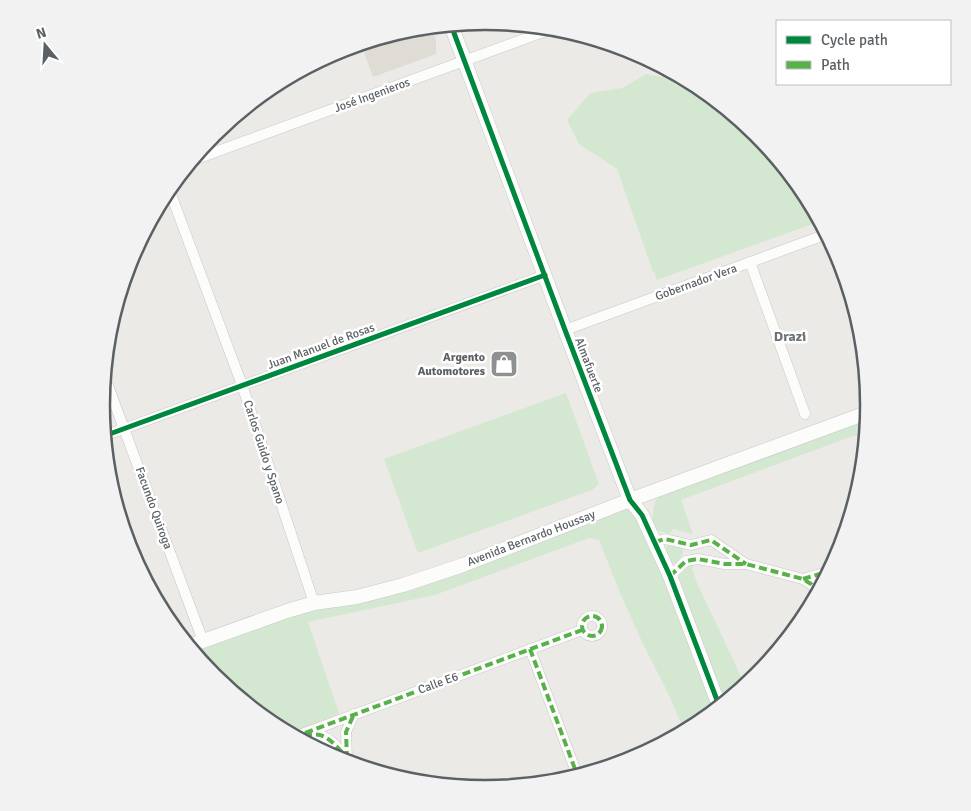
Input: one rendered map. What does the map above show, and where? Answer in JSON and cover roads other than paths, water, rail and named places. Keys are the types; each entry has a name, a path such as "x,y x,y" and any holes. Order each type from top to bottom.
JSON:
{"street":[{"name":"Almafuerte","path":"453,32 630,500 642,515 670,576 717,701"},
{"name":"José Ingenieros","path":"205,156 539,34"},
{"name":"Carlos Guido y Spano","path":"172,198 242,385 314,603"},
{"name":"Gobernador Vera","path":"565,330 821,236"},
{"path":"750,262 805,414"},
{"name":"Juan Manuel de Rosas","path":"111,433 545,275"},
{"name":"Facundo Quiroga","path":"111,392 203,641"},
{"name":"Avenida Bernardo Houssay","path":"196,644 288,610 314,603 357,596 412,582 463,565 630,500 861,415"},
{"path":"655,542 665,539 691,545 711,540 746,564"},
{"path":"670,576 686,561 690,554 691,545"},
{"path":"686,561 698,559 725,564 746,564 803,579 814,588"},
{"path":"803,579 821,573"},
{"name":"Calle E6","path":"303,734 582,630"},
{"path":"530,650 575,770"},
{"path":"347,754 346,732 354,714"},
{"path":"307,736 320,735 334,743 339,751"}],"place":[{"name":"Argento Automotores","path":"504,364"}],"district":[{"name":"Drazi","path":"790,336"}]}
